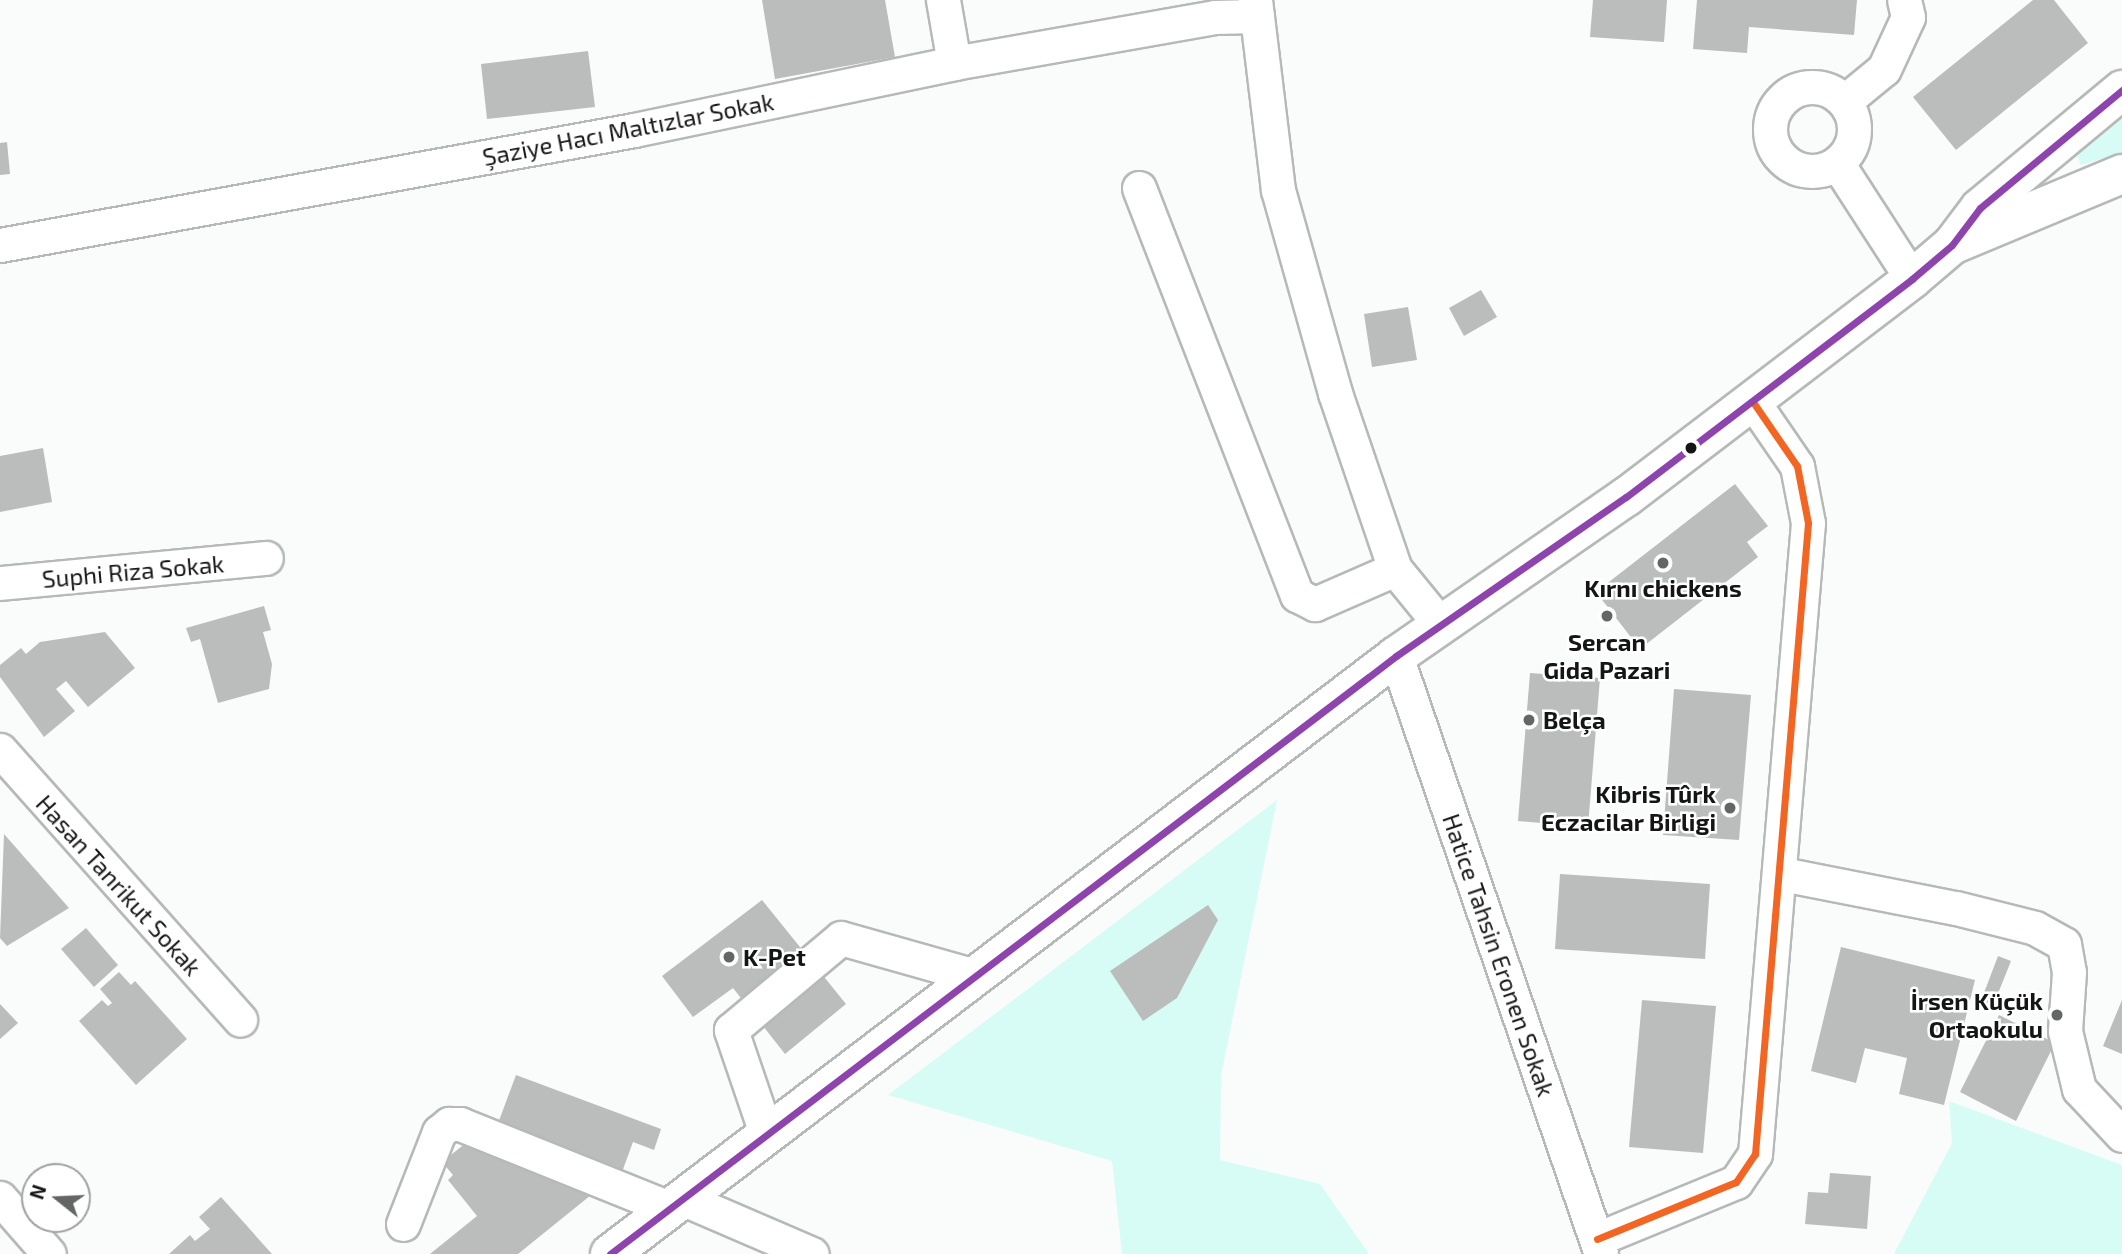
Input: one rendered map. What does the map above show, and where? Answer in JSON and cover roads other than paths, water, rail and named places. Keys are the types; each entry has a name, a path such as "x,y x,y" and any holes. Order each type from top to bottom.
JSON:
{"main road":[{"path":"610,1254 1396,656 1753,401 1912,279 1951,245 1980,208 2122,90"},
{"path":"1951,245 2122,174"}],"street":[{"path":"943,0 954,63"},
{"path":"1845,101 1884,69 1908,17 1903,0"},
{"path":"1256,8 1278,190 1335,393 1395,569 1440,624"},
{"name":"Şaziye Hacı Maltızlar Sokak","path":"0,245 634,130 954,63 1256,8"},
{"path":"1807,86 1821,87 1845,101 1856,127 1847,153 1838,163 1811,171 1785,162 1770,138 1770,124 1782,98 1807,86"},
{"path":"1838,163 1912,279"},
{"path":"1139,188 1297,595 1315,604 1395,569"},
{"path":"1599,1247 1726,1188 1751,1166 1782,874 1808,503 1797,466 1753,401"},
{"name":"Suphi Riza Sokak","path":"0,583 266,558"},
{"name":"Hatice Tahsin Eronen Sokak","path":"1396,656 1599,1247"},
{"name":"Hasan Tanrikut Sokak","path":"0,750 240,1019"},
{"path":"1782,874 1956,908 2035,928 2064,944 2069,972 2065,1031 2079,1089 2122,1135"},
{"path":"766,1133 731,1030 841,938 975,976"},
{"path":"404,1224 439,1132 449,1124 460,1124 812,1254"},
{"path":"6,1216 49,1254"}],"place":[{"name":"Kırnı chickens","path":"1663,563"},
{"name":"Sercan Gida Pazari","path":"1607,616"},
{"name":"Belça","path":"1529,720"},
{"name":"Kibris Tûrk Eczacilar Birligi","path":"1730,808"},
{"name":"K-Pet","path":"729,957"},
{"name":"İrsen Küçük Ortaokulu","path":"2057,1015"}]}
